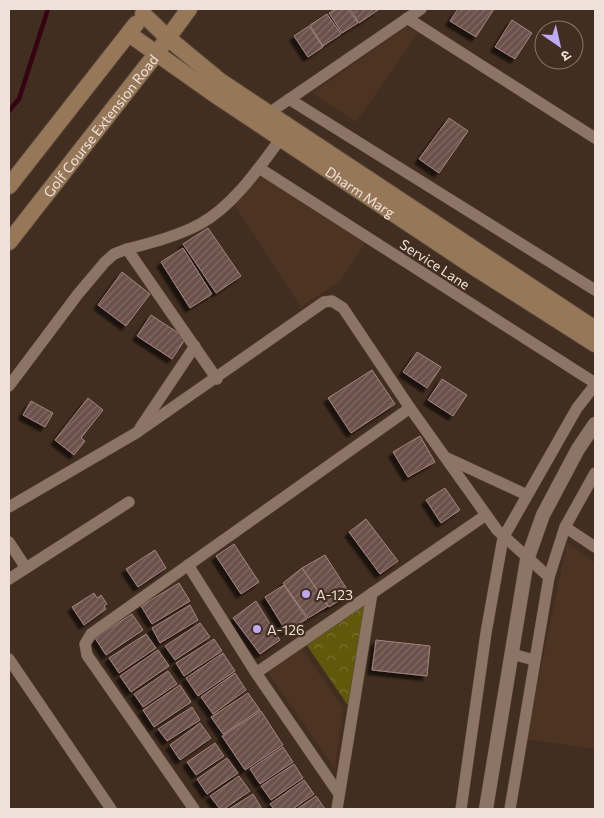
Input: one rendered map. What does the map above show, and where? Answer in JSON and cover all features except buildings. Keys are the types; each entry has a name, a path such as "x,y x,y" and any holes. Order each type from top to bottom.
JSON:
{"main road":[{"name":"Golf Course Extension Road","path":"9,242 189,9"},
{"name":"Dharm Marg","path":"145,11 168,38 220,81 595,329"},
{"path":"9,186 145,11"},
{"name":"Dharm Marg","path":"129,34 482,272 595,344"}],"street":[{"path":"269,113 421,9"},
{"path":"407,18 595,138"},
{"path":"289,99 595,290"},
{"path":"9,386 78,294 105,262 114,254 200,224 218,212 259,168 281,138"},
{"name":"Service Lane","path":"259,168 595,384"},
{"path":"127,249 217,379"},
{"path":"9,507 136,433 217,379 324,302 332,301 343,308 410,408 503,538 549,577"},
{"path":"136,433 195,346"},
{"path":"461,809 486,633 503,538 577,408 595,384"},
{"path":"194,809 87,655 85,644 91,634 410,408"},
{"path":"486,809 527,560 543,515 578,449 595,424"},
{"path":"445,457 527,495"},
{"path":"510,809 549,577 565,527 595,473"},
{"path":"9,579 129,502"},
{"path":"256,673 486,514"},
{"path":"565,527 595,547"},
{"path":"9,542 26,568"},
{"path":"188,565 256,673 339,794"},
{"path":"337,809 372,593"},
{"path":"512,654 534,660"},
{"path":"9,659 111,809"}],"shaded area":[{"path":"407,27 418,33 356,122 312,93"},
{"path":"261,170 369,237 340,281 301,307 233,203"},
{"path":"567,543 595,563 595,749 526,739"},
{"path":"302,649 343,708 335,769 267,671"}],"green space":[{"path":"367,601 349,707 306,644"}],"waterway":[{"path":"9,111 19,99 48,9"}],"place":[{"name":"A-123","path":"306,594"},
{"name":"A-126","path":"257,629"}]}
